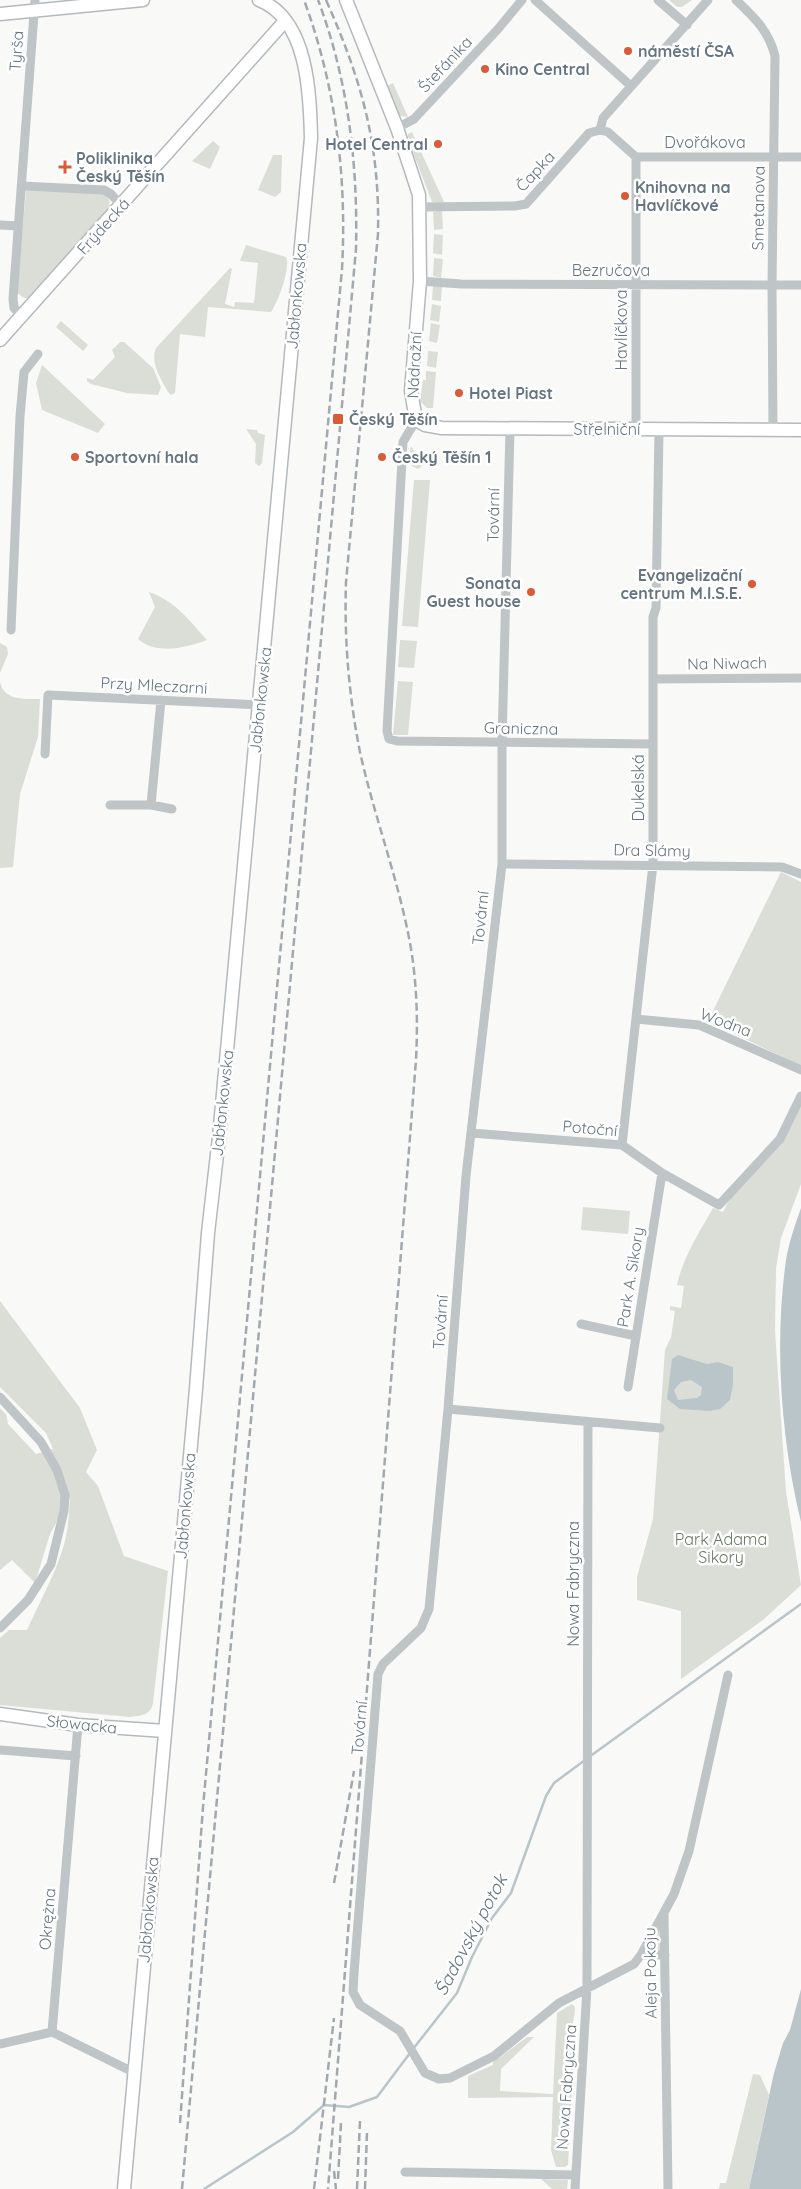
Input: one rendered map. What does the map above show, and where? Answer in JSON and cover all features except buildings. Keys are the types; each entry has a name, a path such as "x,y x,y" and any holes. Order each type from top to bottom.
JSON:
{"main road":[{"path":"0,14 143,0"},
{"name":"Jabłonkowska","path":"124,2189 133,2072 196,1389 208,1233 219,1137 260,705 311,138 306,65 302,53 285,22 275,10 259,0"},
{"name":"Nádražní","path":"346,0 417,183 420,207 420,281 411,391 416,420"},
{"name":"Frýdecká","path":"0,340 285,22"},
{"name":"Střelniční","path":"416,420 436,428 801,430"},
{"name":"Słowacka","path":"0,1714 78,1725 165,1731"}],"street":[{"path":"535,0 631,86"},
{"path":"658,0 686,25"},
{"path":"636,157 608,132 600,130 603,118 708,0"},
{"name":"Smetanova","path":"736,0 759,22 772,43 775,56 772,285 773,430"},
{"name":"Štefánika","path":"397,128 414,119 498,29 520,2"},
{"name":"Tyrša","path":"22,316 14,308 13,299 34,11"},
{"name":"Čapka","path":"420,207 515,206 526,204 589,133 600,130"},
{"name":"Dvořákova","path":"636,157 801,157"},
{"name":"Havlíčkova","path":"636,157 636,429"},
{"path":"22,186 104,190 122,205"},
{"path":"0,226 18,226"},
{"name":"Bezručova","path":"420,281 461,284 801,285"},
{"path":"11,630 24,372 38,354"},
{"name":"Nádražní","path":"389,739 387,731 403,442 416,420"},
{"name":"Tovární","path":"415,2056 408,2043 396,2028 360,2005 354,1992 354,1973 378,1674 383,1664 421,1628 429,1609 448,1409 466,1176 502,864 502,743 510,429"},
{"name":"Dukelská","path":"622,1145 653,864 652,744 659,430"},
{"name":"Na Niwach","path":"653,679 801,678"},
{"name":"Przy Mleczarni","path":"45,754 48,695 260,705"},
{"path":"151,804 162,700"},
{"name":"Graniczna","path":"389,739 397,741 502,743 652,744"},
{"path":"110,805 151,804 172,809"},
{"name":"Dra Slámy","path":"502,864 653,864 782,867 801,874"},
{"name":"Wodna","path":"636,1019 699,1025 801,1070"},
{"name":"Potoční","path":"471,1133 622,1145 662,1172 719,1205 780,1139 801,1096"},
{"name":"Park A. Sikory","path":"628,1387 662,1172"},
{"path":"581,1324 636,1336"},
{"path":"0,1398 41,1442 57,1470 65,1495 64,1511 51,1564 28,1600 0,1628"},
{"path":"448,1409 660,1428"},
{"name":"Nowa Fabryczna","path":"575,2189 587,1988 589,1766 588,1422"},
{"name":"Aleja Pokoju","path":"668,2189 664,1914 689,1851 728,1676"},
{"name":"Okrężna","path":"52,2032 78,1725"},
{"path":"0,1750 76,1756"},
{"path":"587,1988 634,1964 664,1914"},
{"path":"641,1955 665,1955"},
{"name":"Nowa Fabryczna","path":"415,2056 422,2069 430,2077 439,2080 450,2078 494,2056 559,2003 587,1988"},
{"path":"0,2044 52,2032 133,2072"},
{"path":"405,2172 575,2175"}],"green space":[{"path":"669,0 692,0 682,7 677,7"},
{"path":"393,83 408,117 397,114 387,86"},
{"path":"412,132 443,203 432,202 408,139 408,134"},
{"path":"213,141 220,147 210,169 192,161"},
{"path":"273,155 282,155 281,192 275,197 258,190"},
{"path":"26,191 103,193 109,198 110,209 32,298 24,298 17,293"},
{"path":"442,210 443,229 434,230 433,212"},
{"path":"434,234 443,235 442,255 433,253"},
{"path":"246,245 286,257 287,269 274,307 271,312 208,307 205,337 180,334 175,393 171,395 162,382 155,365 156,348 230,268 232,269 225,304 234,307 235,302 254,303 258,263 240,261"},
{"path":"434,258 443,259 441,278 433,276"},
{"path":"433,286 442,286 441,301 432,300"},
{"path":"432,304 441,306 439,322 430,320"},
{"path":"61,321 88,345 83,351 56,327"},
{"path":"431,323 440,325 437,343 429,341"},
{"path":"120,342 124,342 153,368 161,387 158,395 127,393 91,384 87,381 87,378 93,380 115,357 112,350"},
{"path":"428,351 438,352 436,368 427,366"},
{"path":"42,365 105,424 98,433 42,410 36,383"},
{"path":"426,371 436,372 433,408 427,408 420,401 423,380 426,380"},
{"path":"246,429 257,430 258,433 265,435 262,463 259,466 255,463 256,444"},
{"path":"411,446 416,454 426,458 425,464 418,469 412,466 409,461"},
{"path":"414,480 430,480 418,627 402,626"},
{"path":"149,592 174,606 188,618 207,640 181,647 162,648 145,644 138,639 155,607"},
{"path":"400,640 417,641 414,668 398,667"},
{"path":"0,643 7,647 8,654 0,673"},
{"path":"398,681 413,682 408,735 393,735"},
{"path":"0,682 2,688 10,696 22,699 40,699 38,737 20,794 13,867 0,868"},
{"path":"781,872 801,882 801,1066 708,1021"},
{"name":"Park Adama Sikory","path":"801,1103 801,1184 781,1238 776,1268 775,1331 786,1492 801,1585 763,1620 681,1679 681,1611 637,1600 637,1577 653,1519 665,1350 671,1337 675,1311 670,1310 670,1306 681,1308 684,1286 677,1285 683,1265 713,1208 723,1212 730,1198 783,1142"},
{"path":"583,1207 630,1211 628,1234 581,1230"},
{"path":"0,1301 80,1408 97,1450 86,1472 98,1486 124,1556 168,1571 153,1703 150,1710 142,1715 130,1717 0,1705 0,1638 9,1630 27,1630 51,1580 63,1548 69,1517 70,1498 50,1534 35,1583 12,1560 0,1570 0,1408 6,1414 8,1424 36,1454 53,1449 46,1433 0,1387"},
{"path":"658,1930 661,1930 661,1951 647,1952"},
{"path":"572,2004 575,2007 572,2032 568,2032 568,2038 572,2038 571,2048 574,2055 568,2165 556,2167 551,2150 553,2097 468,2098 468,2076 493,2065 493,2060 499,2058 527,2037 534,2037 501,2069 500,2091 553,2094 557,2013"},
{"path":"753,2074 760,2075 769,2095 749,2189 719,2189 720,2183 726,2183"},
{"path":"541,2179 568,2180 567,2189 552,2189"}],"shaded area":[{"path":"801,1208 801,1522 794,1491 784,1425 780,1325 786,1260 790,1240"},
{"path":"678,1355 707,1364 718,1362 733,1367 733,1384 730,1400 720,1409 710,1411 680,1409 667,1399 672,1359","holes":["691,1380 702,1387 701,1395 697,1398 678,1400 674,1390 681,1382"]},
{"path":"801,1989 801,2189 749,2189 774,2073 783,2043 790,2030"}],"waterway":[{"name":"Šadovský potok","path":"589,1757 801,1604"},
{"name":"Šadovský potok","path":"413,2049 457,1993 472,1957 492,1918 511,1893 546,1796 554,1783 585,1760"},
{"name":"Šadovský potok","path":"204,2189 293,2132 324,2105 349,2107 377,2097 410,2053"}],"railway":[{"path":"180,2123 203,1807 342,269 343,200 337,133 324,66 304,0"},
{"path":"182,2189 356,249 355,185 349,122 337,60 318,0"},
{"path":"326,0 350,58 359,86 372,142 378,202 378,234 346,582 348,668 360,752 399,895 410,943 416,987 417,1031 328,2189"},
{"path":"334,1883 354,1771"},
{"path":"314,2189 334,2018"},
{"path":"357,2189 360,2121"},
{"path":"338,2179 341,2123"},
{"path":"365,2189 367,2132"},
{"path":"334,2171 336,2189"}],"place":[{"name":"náměstí ČSA","path":"628,51"},
{"name":"Kino Central","path":"485,69"},
{"name":"Hotel Central","path":"438,144"},
{"name":"Poliklinika Český Těšín","path":"65,167"},
{"name":"Knihovna na Havlíčkové","path":"625,196"},
{"name":"Hotel Piast","path":"459,393"},
{"name":"Český Těšín","path":"338,419"},
{"name":"Sportovní hala","path":"75,457"},
{"name":"Český Těšín 1","path":"382,457"},
{"name":"Evangelizační centrum M.I.S.E.","path":"752,584"},
{"name":"Sonata Guest house","path":"531,592"}]}
